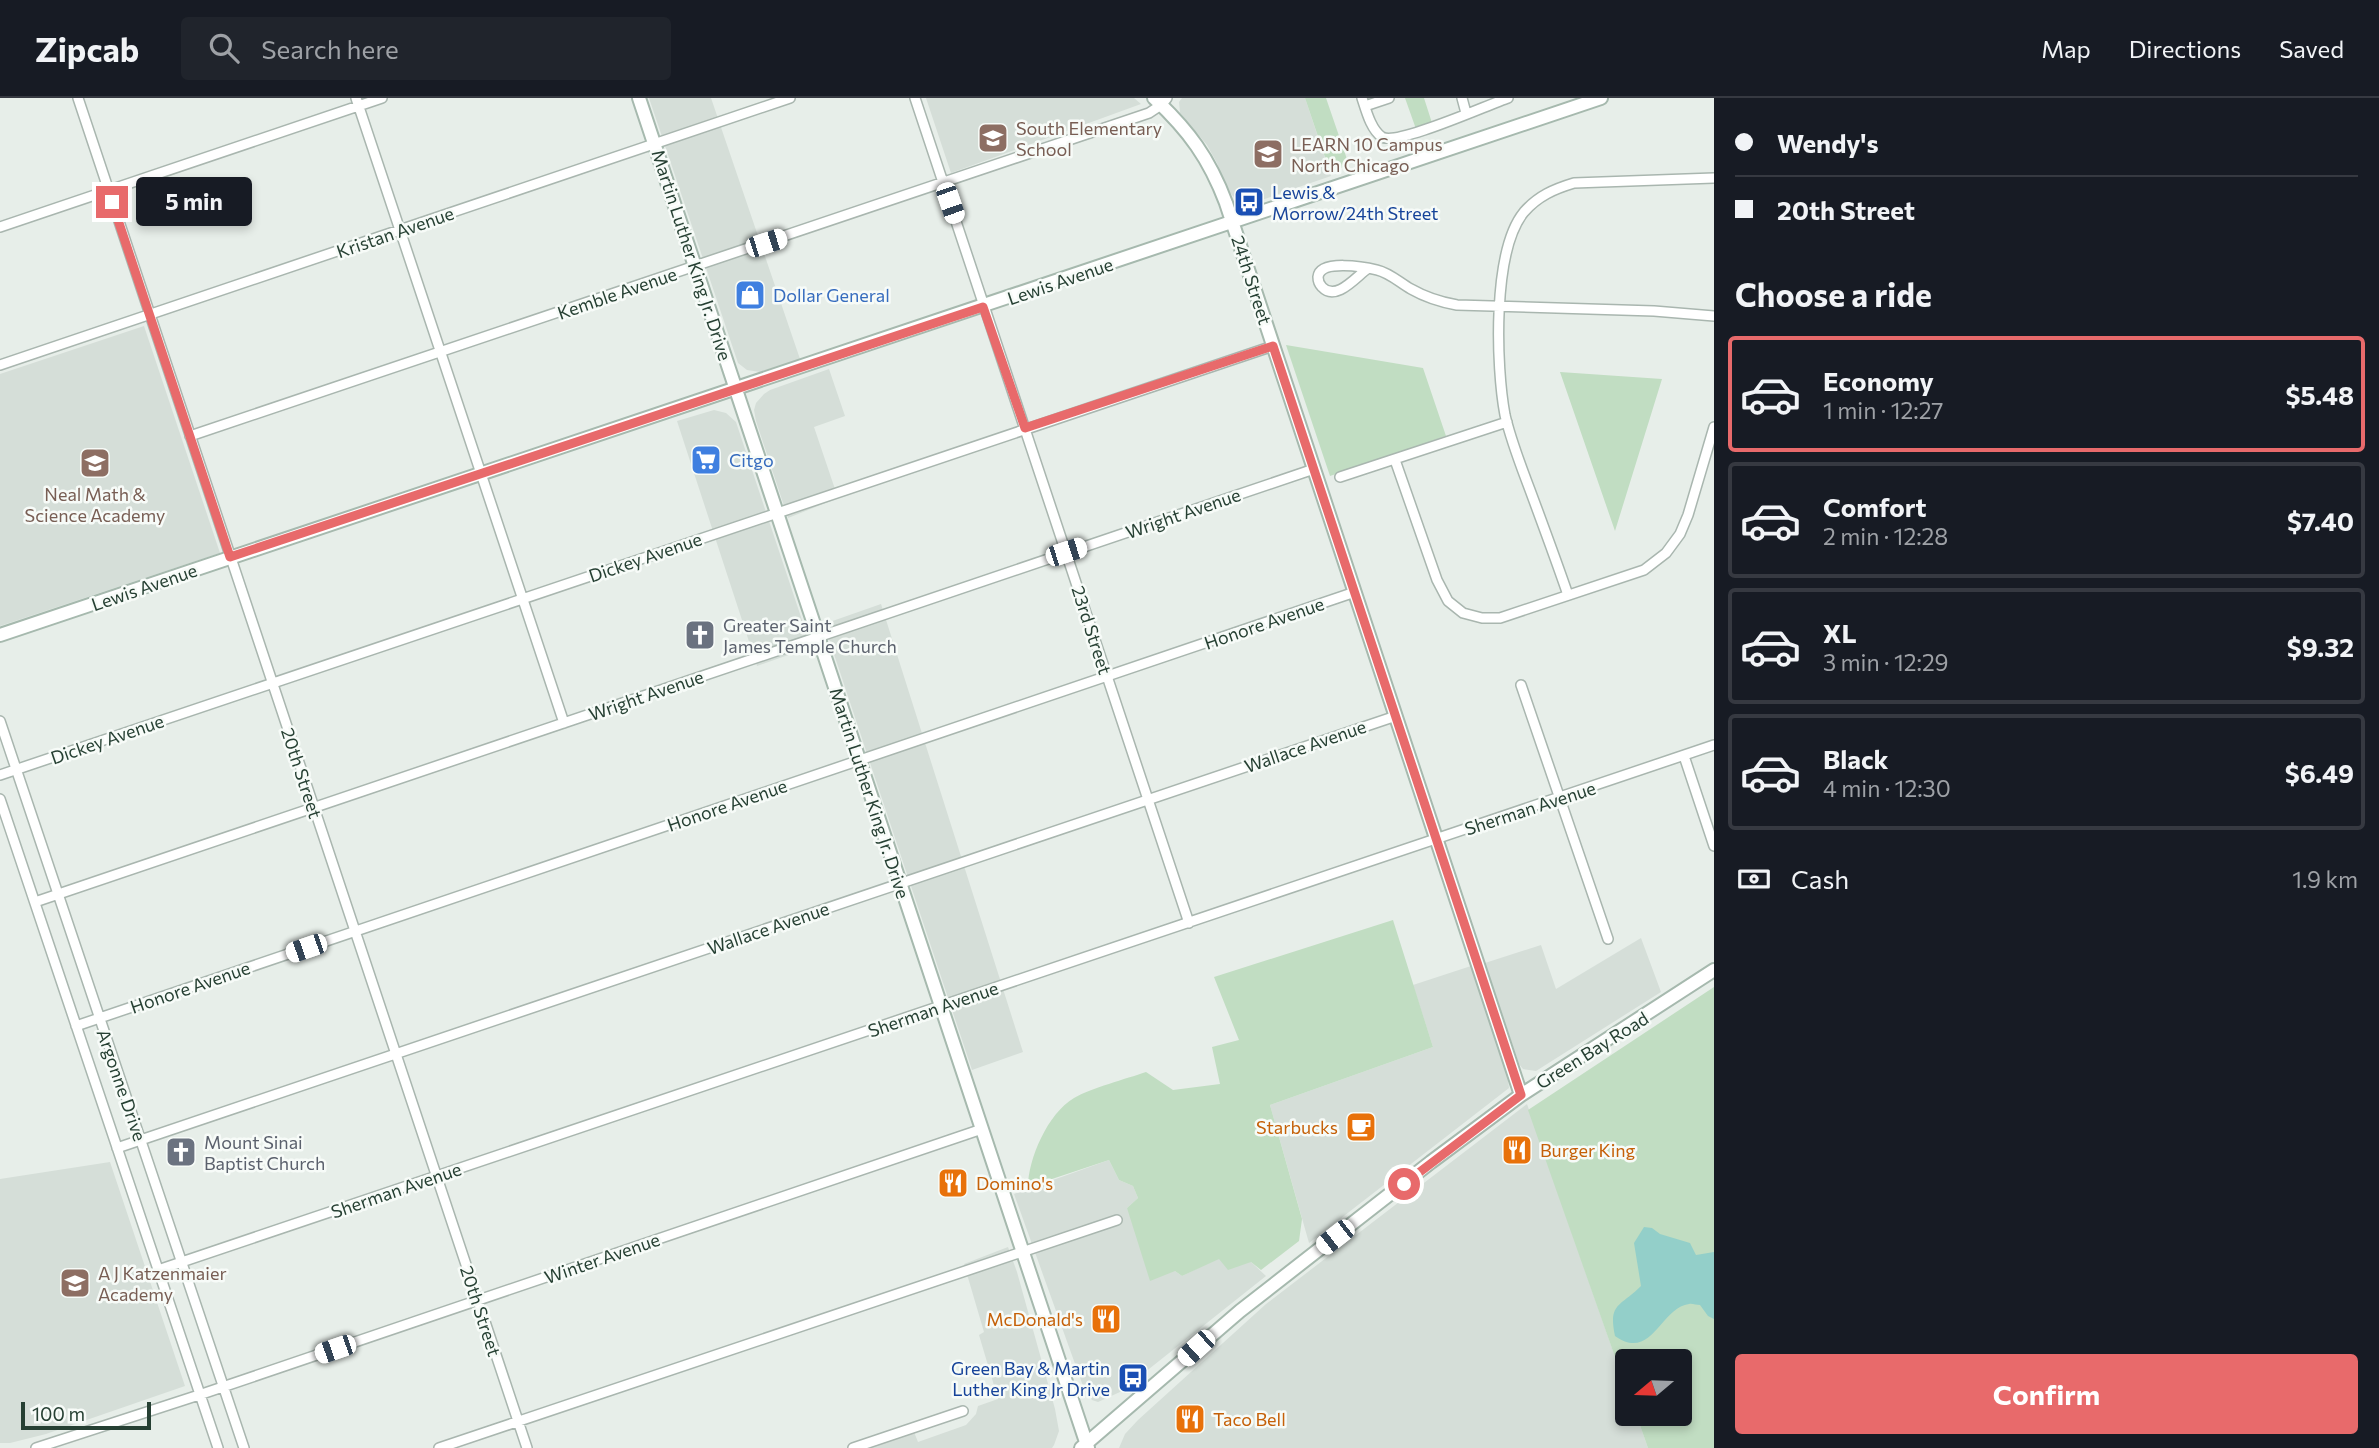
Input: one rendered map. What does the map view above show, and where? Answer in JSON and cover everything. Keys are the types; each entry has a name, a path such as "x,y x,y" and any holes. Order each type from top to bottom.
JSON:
{"street":[{"name":"20th Street","path":"78,98 527,1448"},
{"path":"0,227 357,102 382,98"},
{"name":"Martin Luther King Jr. Drive","path":"639,98 1085,1446"},
{"name":"Kristan Avenue","path":"0,365 790,98"},
{"name":"23rd Street","path":"915,98 1189,923"},
{"path":"1389,98 1363,102 1375,130 1381,136 1398,139 1491,101 1508,98"},
{"path":"1462,98 1466,113"},
{"name":"Lewis Avenue","path":"0,635 1601,98"},
{"name":"Kemble Avenue","path":"190,436 1147,113 1161,100"},
{"name":"24th Street","path":"1161,100 1207,160 1232,222 1521,1095"},
{"path":"357,102 564,723"},
{"path":"1568,596 1513,442 1501,383 1499,307 1512,232 1529,207 1552,190 1574,183 1714,178"},
{"path":"1367,269 1337,291 1327,291 1318,280 1323,268 1330,266 1367,269 1389,275 1418,292 1457,306 1654,311 1714,316"},
{"name":"Dickey Avenue","path":"0,775 1273,346"},
{"path":"1340,477 1507,422"},
{"path":"1395,460 1437,580 1448,601 1463,612 1482,618 1500,618 1644,570 1666,553 1680,534 1688,514 1711,448 1714,426"},
{"name":"Wright Avenue","path":"35,902 1314,469"},
{"name":"Honore Avenue","path":"76,1026 1355,592"},
{"path":"1521,685 1608,939"},
{"name":"Wallace Avenue","path":"117,1148 1396,716"},
{"name":"Argonne Drive","path":"0,721 244,1448"},
{"name":"Sherman Avenue","path":"158,1270 1714,745"},
{"path":"1684,756 1714,846"},
{"name":"Argonne Drive","path":"0,799 218,1448"},
{"name":"Green Bay Road","path":"1085,1446 1240,1311 1431,1162 1521,1095 1714,970"},
{"name":"Winter Avenue","path":"36,1448 982,1129"},
{"path":"439,1448 1117,1220"},
{"path":"853,1448 963,1411"}],"shaded area":[{"path":"649,98 711,98 800,359 760,372 747,370 738,363"},
{"name":"South Elementary School","path":"926,98 1134,98 1141,104 951,173"},
{"name":"LEARN 10 Campus North Chicago","path":"1182,98 1305,98 1331,176 1250,204 1240,203 1229,192 1207,145 1180,113 1179,102"},
{"name":"Neal Math & Science Academy","path":"144,326 220,553 0,626 0,374"},
{"path":"829,369 845,416 814,427 838,498 788,518 754,410 756,403 770,390"},
{"path":"714,410 726,413 736,422 811,647 757,666 677,421"},
{"path":"881,604 1023,1052 972,1070 824,624"},
{"path":"1641,938 1661,992 1536,1071 1523,1069 1485,963 1541,945 1556,989"},
{"path":"1471,966 1507,1073 1509,1088 1309,1243 1270,1105 1433,1047 1413,985"},
{"path":"1527,1104 1615,1357 1615,1426 1640,1426 1648,1448 1119,1448 1125,1434 1138,1420 1266,1304"},
{"path":"1109,1160 1119,1180 1133,1186 1138,1198 1127,1208 1175,1271 1182,1276 1219,1258 1251,1262 1266,1276 1120,1392 1098,1402 1092,1400 1083,1386 1014,1194"},
{"name":"A J Katzenmaier Academy","path":"110,1162 185,1386 46,1434 0,1443 0,1179"},
{"path":"1008,1247 1055,1409 1059,1431 1052,1448 869,1448 914,1432 918,1442 966,1425 976,1414 978,1406 998,1399 979,1335 984,1332 964,1264"}],"green space":[{"path":"1305,98 1326,98 1349,165 1330,172"},
{"path":"1405,98 1424,98 1432,123 1416,129"},
{"path":"1286,345 1423,368 1446,436 1330,476"},
{"path":"1560,372 1662,379 1615,531"},
{"path":"1393,920 1433,1047 1270,1105 1302,1219 1299,1241 1261,1270 1251,1262 1228,1270 1219,1259 1182,1276 1175,1271 1150,1281 1127,1208 1138,1198 1133,1186 1119,1180 1109,1160 1028,1187 1036,1150 1048,1125 1065,1105 1081,1094 1146,1072 1173,1090 1220,1084 1212,1047 1239,1040 1214,977"},
{"path":"1714,987 1714,1448 1648,1448 1640,1426 1692,1426 1692,1349 1615,1349 1615,1357 1528,1110"}],"water":[{"path":"1644,1227 1690,1243 1696,1255 1714,1252 1714,1319 1708,1316 1700,1305 1689,1304 1670,1314 1655,1331 1638,1343 1615,1336 1613,1317 1618,1307 1641,1286 1634,1243"}],"place":[{"name":"South Elementary School","path":"993,138"},
{"name":"LEARN 10 Campus North Chicago","path":"1268,154"},
{"name":"Lewis & Morrow/24th Street","path":"1249,202"},
{"name":"Dollar General","path":"750,295"},
{"name":"Citgo","path":"706,460"},
{"name":"Neal Math & Science Academy","path":"95,463"},
{"name":"Greater Saint James Temple Church","path":"700,635"},
{"name":"Starbucks","path":"1361,1127"},
{"name":"Burger King","path":"1517,1150"},
{"name":"Mount Sinai Baptist Church","path":"181,1152"},
{"name":"Domino's","path":"953,1183"},
{"name":"A J Katzenmaier Academy","path":"75,1283"},
{"name":"McDonald's","path":"1106,1319"},
{"name":"Green Bay & Martin Luther King Jr Drive","path":"1133,1378"},
{"name":"Taco Bell","path":"1190,1419"}],"route":[{"path":"112,202 230,557 983,307 1025,428 1273,346 1521,1095 1404,1184"}]}
